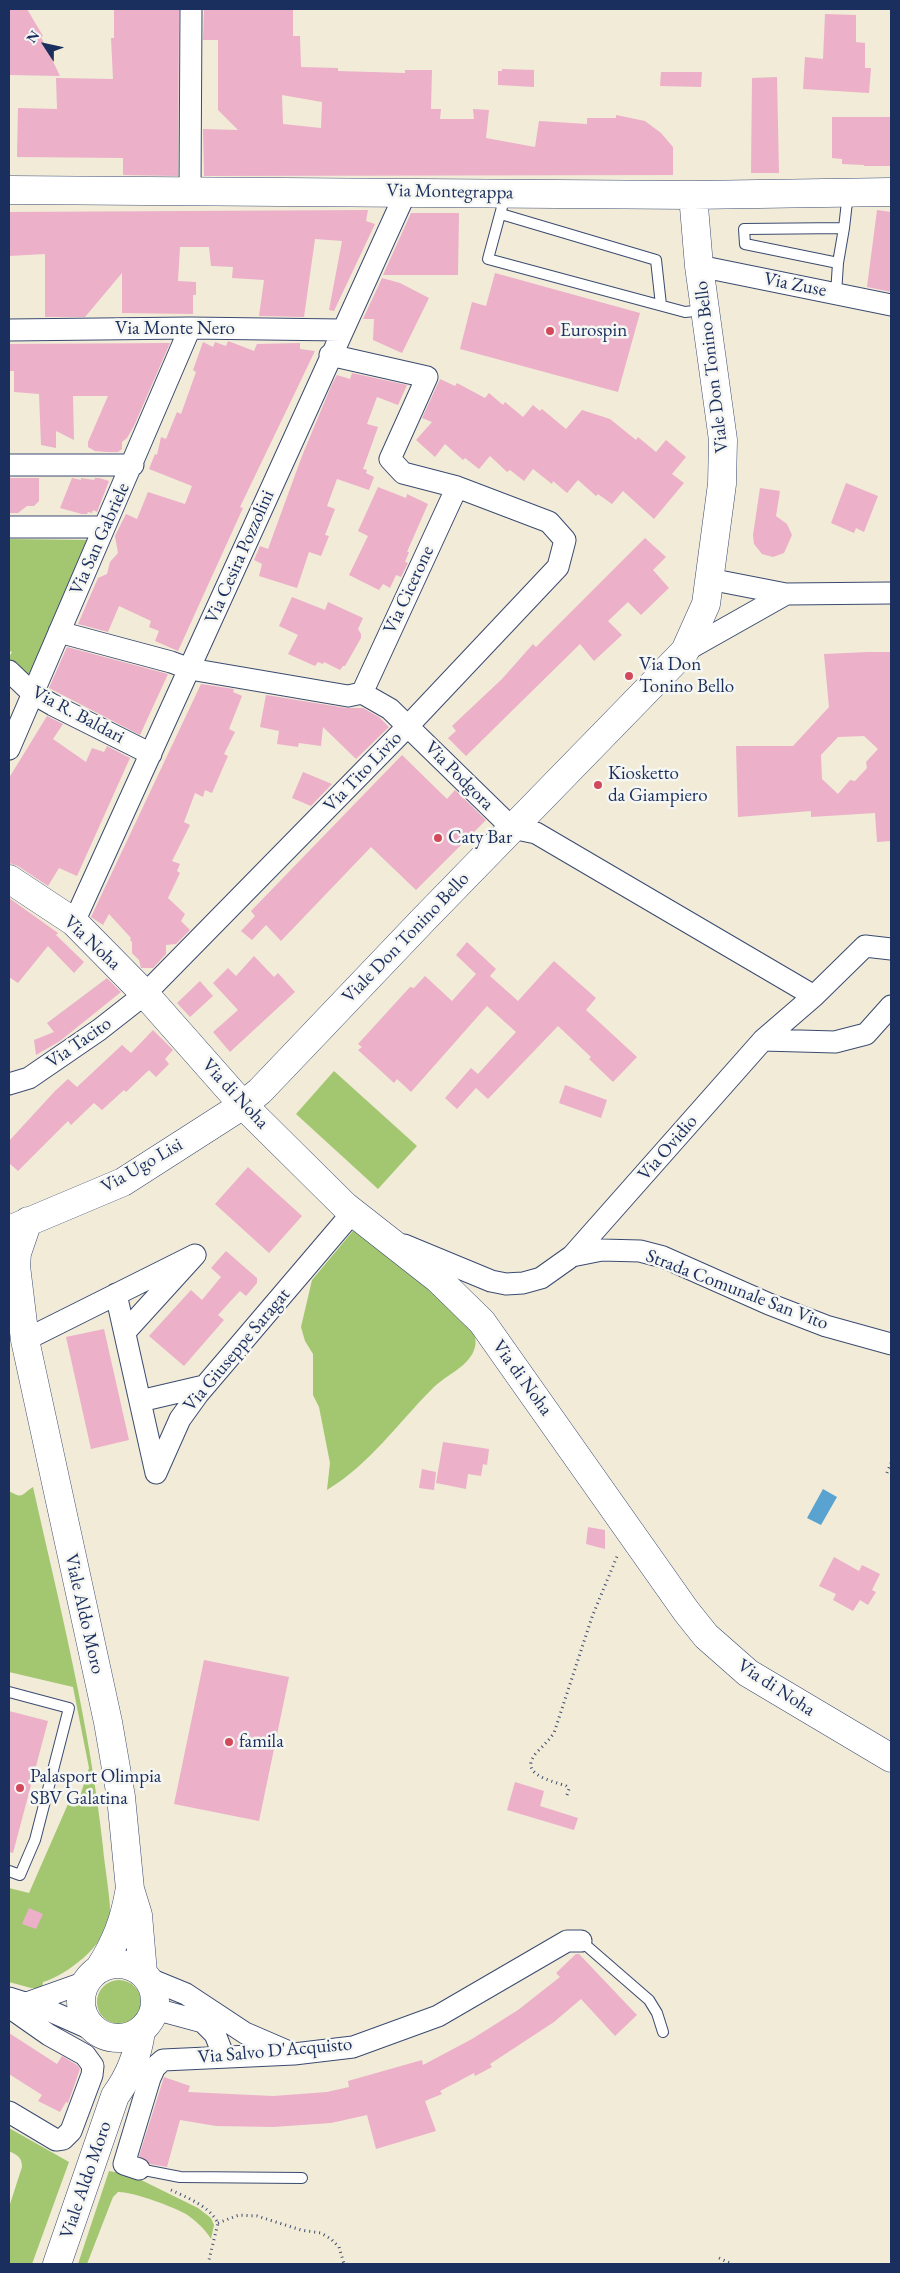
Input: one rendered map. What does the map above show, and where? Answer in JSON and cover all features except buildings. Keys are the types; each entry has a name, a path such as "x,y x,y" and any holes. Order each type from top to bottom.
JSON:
{"main road":[{"name":"Via Montegrappa","path":"9,190 406,192 504,204 693,195 891,192"},
{"name":"Viale Don Tonino Bello","path":"243,1105 260,1091 685,651 706,604 722,484 724,440 699,266 693,195"},
{"name":"Via Noha","path":"9,880 74,922 145,994"},
{"name":"Via di Noha","path":"145,994 243,1105 353,1212 438,1279 482,1322 686,1611 706,1636 748,1673 891,1758"},
{"name":"Via Ugo Lisi","path":"19,1226 123,1182 243,1105"},
{"name":"Viale Aldo Moro","path":"15,1309 19,1226"},
{"name":"Viale Aldo Moro","path":"9,1276 15,1309 25,1340 108,1722 121,1797 130,1889 138,1915 145,1975 153,1987 148,2020 139,2046 126,2081 115,2096 57,2264"},
{"name":"Viale Aldo Moro","path":"115,2096 112,2056 99,2033 85,2020 81,2007 81,1994 118,1936 125,1916 130,1889"},
{"path":"92,1975 110,1964 122,1964 133,1967 145,1975"},
{"path":"99,2033 117,2039 130,2037 148,2020"}],"street":[{"path":"190,190 191,9"},
{"name":"Via Cesira Pozzolini","path":"74,922 190,670 330,355 406,192"},
{"name":"Via Zuse","path":"699,266 891,305"},
{"name":"Via Monte Nero","path":"9,330 190,328 342,330"},
{"name":"Via San Gabriele","path":"9,749 190,328"},
{"path":"330,355 426,377 390,459 403,473 457,487"},
{"path":"9,465 133,464"},
{"name":"Via Tito Livio","path":"145,994 408,726 558,567 565,540 549,522 457,487"},
{"name":"Via Cicerone","path":"362,693 457,487"},
{"path":"9,527 104,527"},
{"path":"709,580 786,594 891,592"},
{"path":"685,651 786,594"},
{"path":"59,632 171,662 190,670 348,696 362,693"},
{"name":"Via R. Baldari","path":"9,671 32,693 151,754"},
{"name":"Via Podgora","path":"362,693 390,709 512,828"},
{"path":"512,828 536,833 814,996"},
{"name":"Via Ovidio","path":"572,1256 764,1040 814,996 865,946 891,949"},
{"name":"Via Tacito","path":"9,1084 29,1078 99,1030 145,994"},
{"path":"764,1040 835,1042 866,1034 891,1006"},
{"name":"Via Giuseppe Saragat","path":"116,1294 156,1473 180,1418 204,1386 353,1212"},
{"name":"Strada Comunale San Vito","path":"387,1238 491,1281 506,1284 523,1283 541,1278 572,1256 602,1250 640,1251 663,1257 769,1304 826,1326 891,1344"},
{"path":"25,1340 195,1255 125,1332"},
{"path":"140,1400 204,1386"},
{"name":"Via Salvo D'Acquisto","path":"139,2169 124,2164 150,2078 155,2066 163,2060 294,2054 354,2047 438,2016 567,1941 581,1941"},
{"path":"15,2003 92,1975"},
{"path":"145,1975 186,1994 245,2033 294,2054"},
{"path":"15,2003 99,2033"},
{"path":"9,2112 56,2140 63,2139 71,2131 92,2075 93,2066 90,2060 81,2052 49,2035 15,2003"},
{"path":"148,2020 203,2022 215,2034 224,2057"}],"lane":[{"path":"836,294 838,262 848,192"},
{"path":"661,305 656,260 504,204 488,259 685,312 705,310"},
{"path":"838,262 745,244 744,229 844,228"},
{"path":"9,1692 69,1708 35,1840 20,1875 9,1872"},
{"path":"581,1941 649,2000 657,2013 663,2032"},
{"path":"139,2169 180,2177 302,2178"}],"path":[{"path":"887,1473 891,1463"},
{"path":"567,1795 569,1790 566,1786 536,1776 532,1770 531,1762 537,1752 554,1733 592,1617 611,1569 631,1532"},
{"path":"163,2186 194,2201 214,2215 218,2223 208,2264"},
{"path":"218,2223 239,2215 257,2216 301,2230 321,2233 331,2238 339,2247 344,2264"},
{"path":"718,2258 732,2264"}],"green space":[{"path":"9,539 90,540 29,676 9,665 9,657 12,652 9,651"},
{"path":"334,1071 417,1146 378,1189 296,1114"},
{"path":"357,1226 471,1324 475,1347 468,1360 437,1384 370,1456 327,1490 330,1463 319,1407 313,1395 313,1354 305,1341 301,1327 312,1280"},
{"path":"33,1487 64,1622 82,1712 97,1802 110,1913 106,1929 93,1949 74,1966 43,1982 42,1988 31,1988 9,1982 9,1888 29,1893 68,1804 77,1806 89,1768 73,1687 9,1672 9,1491 20,1496"},
{"path":"123,1980 135,1986 140,1993 140,2011 135,2018 128,2023 115,2024 103,2018 98,2011 97,1998 103,1986 110,1981"},
{"path":"9,2128 69,2162 32,2264 9,2264 9,2207 22,2167 18,2157 9,2151"},
{"path":"109,2171 131,2175 198,2208 211,2218 214,2225 211,2239 186,2214 142,2197 118,2192 113,2197 87,2264 78,2264"}],"water":[{"path":"823,1489 837,1497 821,1525 807,1518"}],"place":[{"name":"Eurospin","path":"550,331"},
{"name":"Via Don Tonino Bello","path":"629,676"},
{"name":"Kiosketto da Giampiero","path":"598,785"},
{"name":"Caty Bar","path":"438,838"},
{"name":"famila","path":"229,1742"},
{"name":"Palasport Olimpia SBV Galatina","path":"20,1788"}]}
